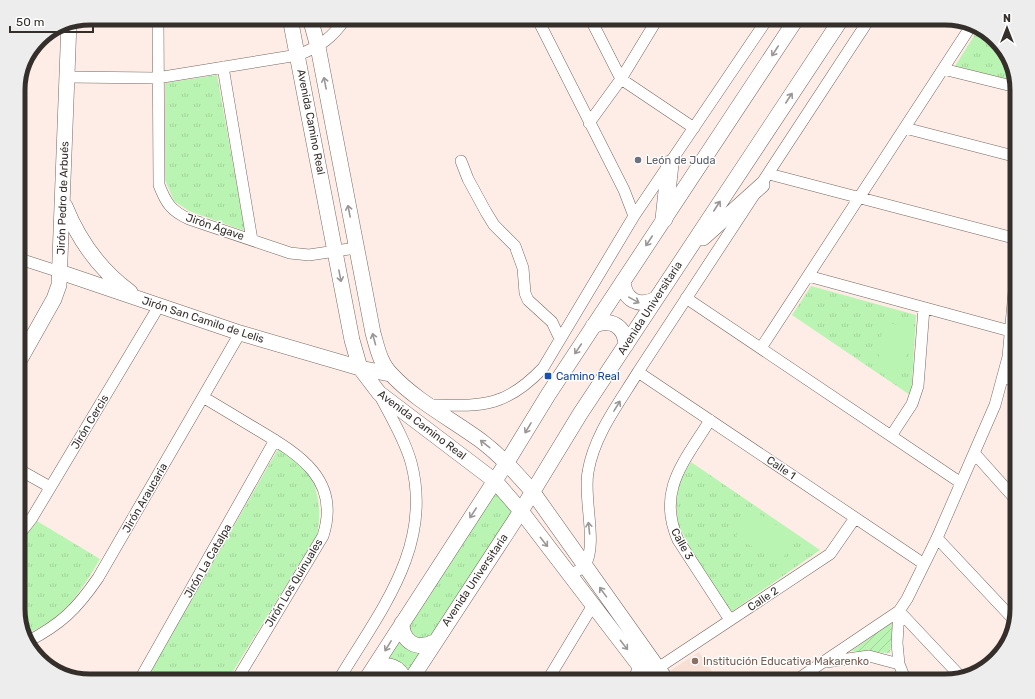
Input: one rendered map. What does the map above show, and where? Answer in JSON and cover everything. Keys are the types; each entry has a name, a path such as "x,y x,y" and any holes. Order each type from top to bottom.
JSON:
{"main road":[{"name":"Avenida Camino Real","path":"292,25 352,340 360,368 379,394 495,481 521,511 640,666 653,674"},
{"name":"Avenida Camino Real","path":"312,25 318,47 372,333 379,355 390,374 507,462 532,491 584,566 654,674"},
{"path":"370,674 495,481 548,395 792,25"},
{"name":"Avenida Universitaria","path":"414,674 521,511 532,491 626,345 837,25"},
{"name":"Jirón Pedro de Arbués","path":"25,351 54,299 59,285 69,28"},
{"path":"664,219 670,164"},
{"path":"686,253 765,180"},
{"path":"63,201 73,225 86,247 102,267 120,285 141,300"},
{"name":"Jirón San Camilo de Lelis","path":"60,272 240,333 360,368 390,374"},
{"path":"623,281 626,294 637,302 643,304 656,299"},
{"path":"593,326 606,322 613,323 623,332 626,345"},
{"path":"402,623 402,631 405,638 411,644 427,646 434,642"},
{"path":"370,674 381,665 389,665 397,668 402,674"}],"street":[{"name":"Jirón Ágave","path":"158,25 157,78 159,185 164,200 175,213 290,253 309,255 356,248"},
{"path":"67,77 157,78 298,55 318,47 335,34 341,25"},
{"path":"540,25 624,190 634,216"},
{"path":"594,25 621,79 694,128"},
{"path":"589,123 621,79 654,25"},
{"path":"430,405 471,406 492,403 512,395 529,384 543,368 634,216 763,25"},
{"path":"570,575 584,566 589,556 591,544 586,497 587,478 591,458 602,430 686,298 865,25"},
{"path":"761,348 969,29"},
{"path":"223,67 252,240"},
{"path":"943,69 1009,85"},
{"path":"905,128 1010,155"},
{"path":"461,161 468,179 486,212 494,224 515,246 523,268 525,293 528,300 552,322 560,339"},
{"path":"765,180 859,198 1010,237"},
{"name":"Jirón San Camilo de Lelis","path":"25,260 60,272"},
{"path":"805,674 899,611 908,599 989,421 1004,377 1010,331 808,276"},
{"path":"686,298 961,483"},
{"name":"Jirón Cercis","path":"25,525 50,487 159,306"},
{"path":"891,436 912,404 918,386 924,308"},
{"name":"Jirón Araucaria","path":"32,639 52,629 69,615 83,600 98,578 240,333"},
{"name":"Calle 1","path":"638,372 924,564"},
{"path":"1004,377 1010,379"},
{"path":"342,674 402,572 411,549 416,524 416,487 411,461 402,438 379,394"},
{"name":"Jirón Los Quinuales","path":"203,397 300,456 314,472 323,489 328,504 328,520 323,536 240,674"},
{"name":"Calle 3","path":"710,420 675,477 670,500 670,513 672,527 678,540 730,620"},
{"name":"Jirón La Catalpa","path":"143,674 275,440"},
{"path":"975,454 1010,493"},
{"path":"25,474 50,487"},
{"name":"Calle 2","path":"656,674 730,620 830,554 855,518"},
{"path":"937,538 1009,615"},
{"path":"551,674 593,605"},
{"path":"899,611 897,643 899,664 903,674"},
{"path":"899,611 957,673"},
{"path":"823,662 869,656 899,664"},
{"path":"636,674 640,666"}],"shaded area":[{"name":"Institución Educativa Makarenko","path":"699,652 713,674 674,674 671,670"}],"green space":[{"path":"976,33 987,41 987,48 995,48 997,50 1005,65 1009,79 955,66"},
{"path":"217,75 245,231 189,211 174,201 165,180 165,83"},
{"path":"811,286 916,315 910,395 792,315"},
{"path":"883,323 910,326 904,373 877,369"},
{"path":"278,449 292,457 306,470 315,487 319,506 317,535 231,674 149,674"},
{"path":"691,462 820,550 731,612 694,555 677,523 676,495 680,480"},
{"path":"495,490 513,512 409,674 376,674"},
{"path":"753,510 796,538 779,564 736,536"},
{"path":"37,521 100,559 78,594 60,614 49,622 29,632 25,613 25,536"},
{"path":"894,621 890,653 851,651"}],"place":[{"name":"León de Juda","path":"638,160"},
{"name":"Camino Real","path":"548,376"},
{"name":"Institución Educativa Makarenko","path":"695,661"}]}
